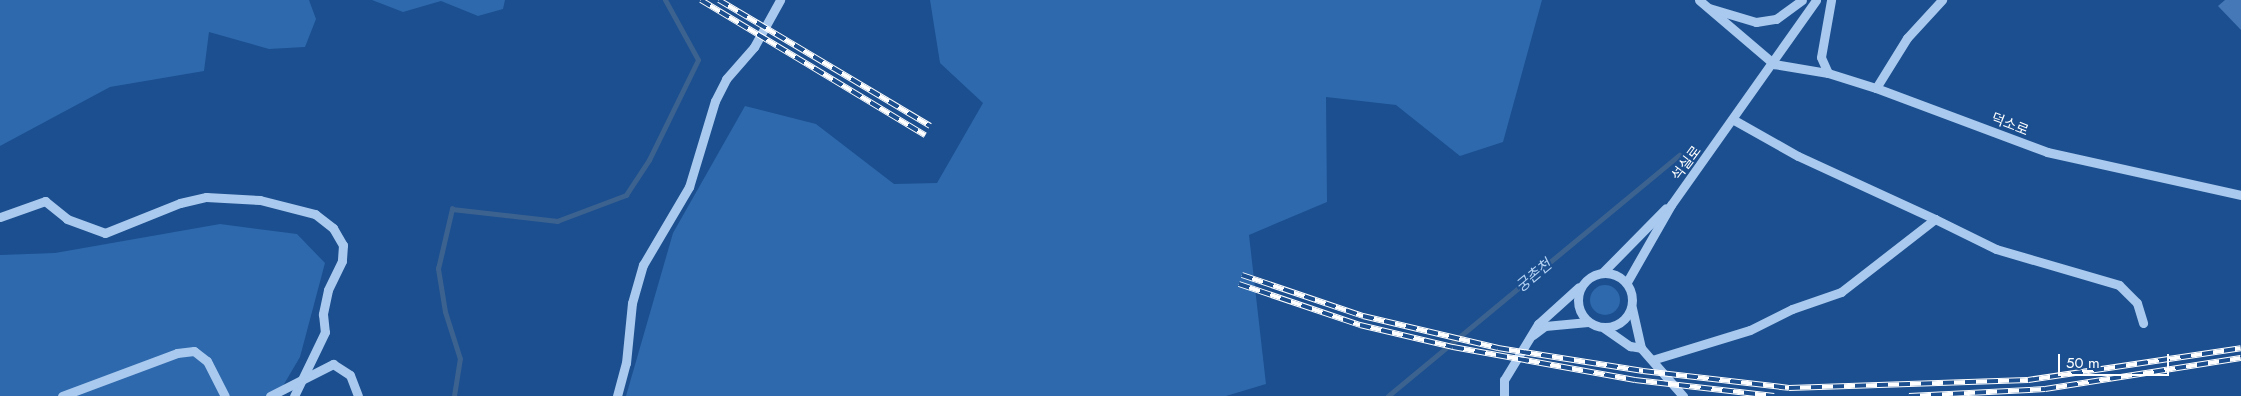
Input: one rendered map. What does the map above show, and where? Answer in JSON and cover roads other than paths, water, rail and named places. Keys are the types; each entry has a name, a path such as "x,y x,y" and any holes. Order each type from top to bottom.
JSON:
{"street":[{"path":"617,396 626,363 632,303 643,265 689,187 715,100 726,79 754,47 780,0"},
{"path":"1700,0 1774,64"},
{"path":"1709,8 1756,22 1776,18 1802,0"},
{"name":"석실로","path":"1627,282 1671,205 1774,64 1816,0"},
{"path":"1828,73 1822,57 1831,0"},
{"path":"1876,88 1906,38 1942,0"},
{"name":"덕소로","path":"1774,64 1828,73 1876,88 2047,152 2241,195"},
{"path":"1734,120 1798,156 1996,249 2119,285 2137,303 2144,323"},
{"path":"0,217 45,201 67,219 105,233 180,203 206,197 260,200 315,214 332,228 343,244 342,261 328,290 323,314 325,332 306,378 294,396"},
{"path":"1504,396 1504,380 1538,324 1584,282 1602,273 1671,205"},
{"path":"1652,360 1750,330 1792,309 1841,292 1934,219"},
{"path":"1602,273 1620,276 1627,282 1641,348 1683,396"},
{"path":"1584,282 1578,298 1588,322"},
{"path":"1604,328 1621,322 1632,307"},
{"path":"1527,340 1545,326 1588,322 1604,328 1630,346 1641,348"},
{"path":"62,396 177,352 194,351 207,360 225,396"},
{"path":"270,396 332,364 350,375 358,396"}],"waterway":[{"path":"454,396 460,359 445,312 438,269 452,209 557,221 626,195 649,160 698,60 665,0"},
{"name":"궁촌천","path":"1388,396 1679,155"}],"railway":[{"path":"701,0 925,135"},
{"path":"719,0 930,126"},
{"path":"1242,275 1363,316 1498,348 1643,371 1789,388 2028,380 2241,348"},
{"path":"1239,284 1360,325 1453,347 1635,380 1774,396"},
{"path":"1909,396 2045,389 2241,358"}]}
